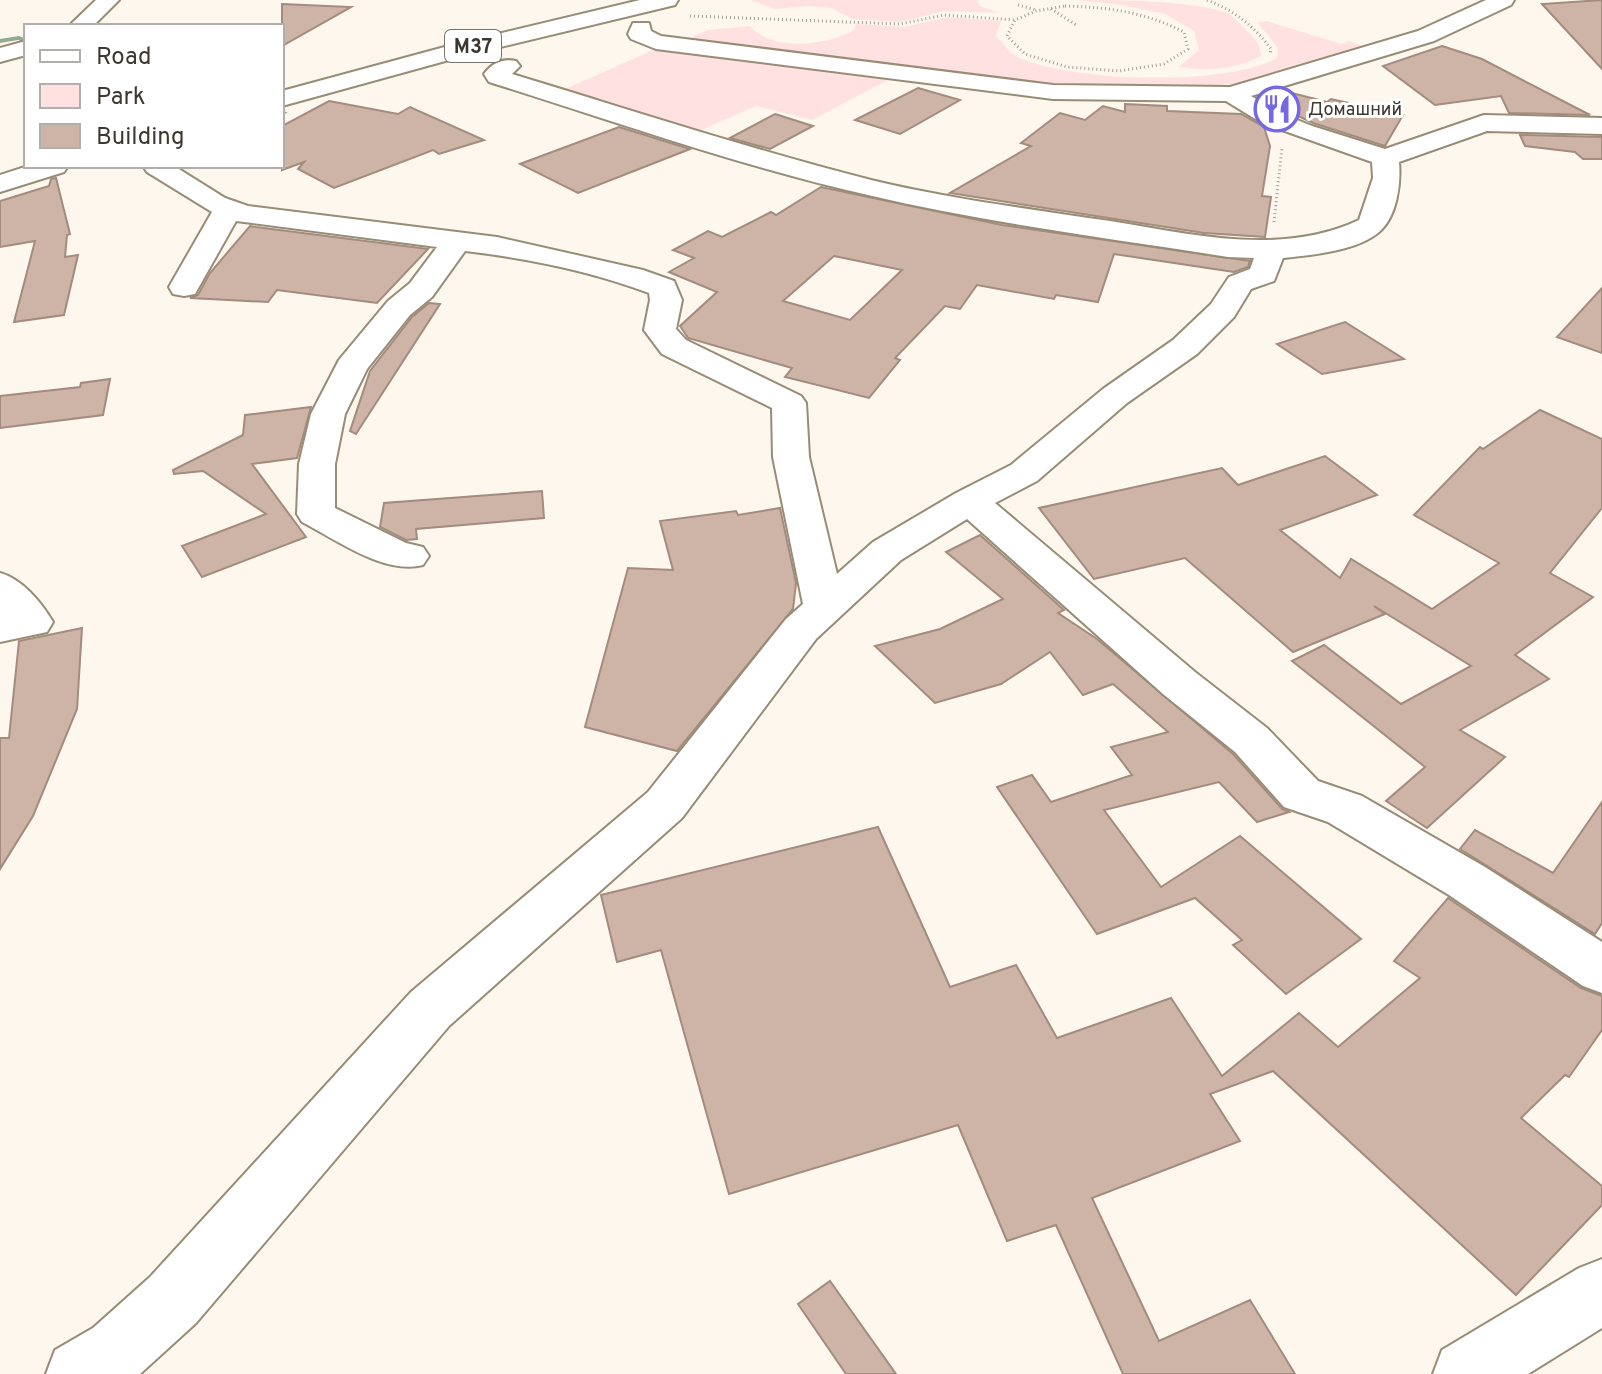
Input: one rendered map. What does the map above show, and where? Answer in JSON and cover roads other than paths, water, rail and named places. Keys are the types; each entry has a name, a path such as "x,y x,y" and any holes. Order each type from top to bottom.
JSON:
{"street":[{"path":"82,24 108,0"},
{"name":"M37","path":"284,98 451,46 625,0"},
{"name":"M37","path":"284,84 667,0"},
{"path":"641,28 639,34 656,42 1053,92 1231,94 1426,36 1503,0"},
{"path":"0,55 24,49"},
{"path":"508,66 496,74 497,77 721,146 871,188 1061,223 1228,248 1271,250 1306,247 1344,238 1369,226 1378,212 1387,178 1385,158"},
{"path":"1231,94 1284,123 1385,158 1484,123 1602,126"},
{"path":"0,168 24,160"},
{"path":"0,184 49,168"},
{"path":"159,168 215,204 243,214 497,246 632,276 663,288 666,300 660,330 665,339 674,347 789,403 791,457 824,607"},
{"path":"184,287 228,209"},
{"path":"409,556 395,553 316,514 317,464 328,414 351,367 399,308 421,290 456,242"},
{"path":"79,1374 116,1351 173,1300 430,1009 665,805 801,629 824,607 887,551 969,501 1024,473 1115,396 1185,347 1223,310 1240,283 1263,275 1271,250"},
{"path":"969,501 1179,683 1251,740 1301,794 1345,809 1467,881 1602,970"},
{"path":"0,586 32,622 0,628"},
{"path":"1466,1374 1602,1291"}],"waterway":[{"path":"0,41 24,40"}],"place":[{"name":"Домашний","path":"1277,109"}]}
